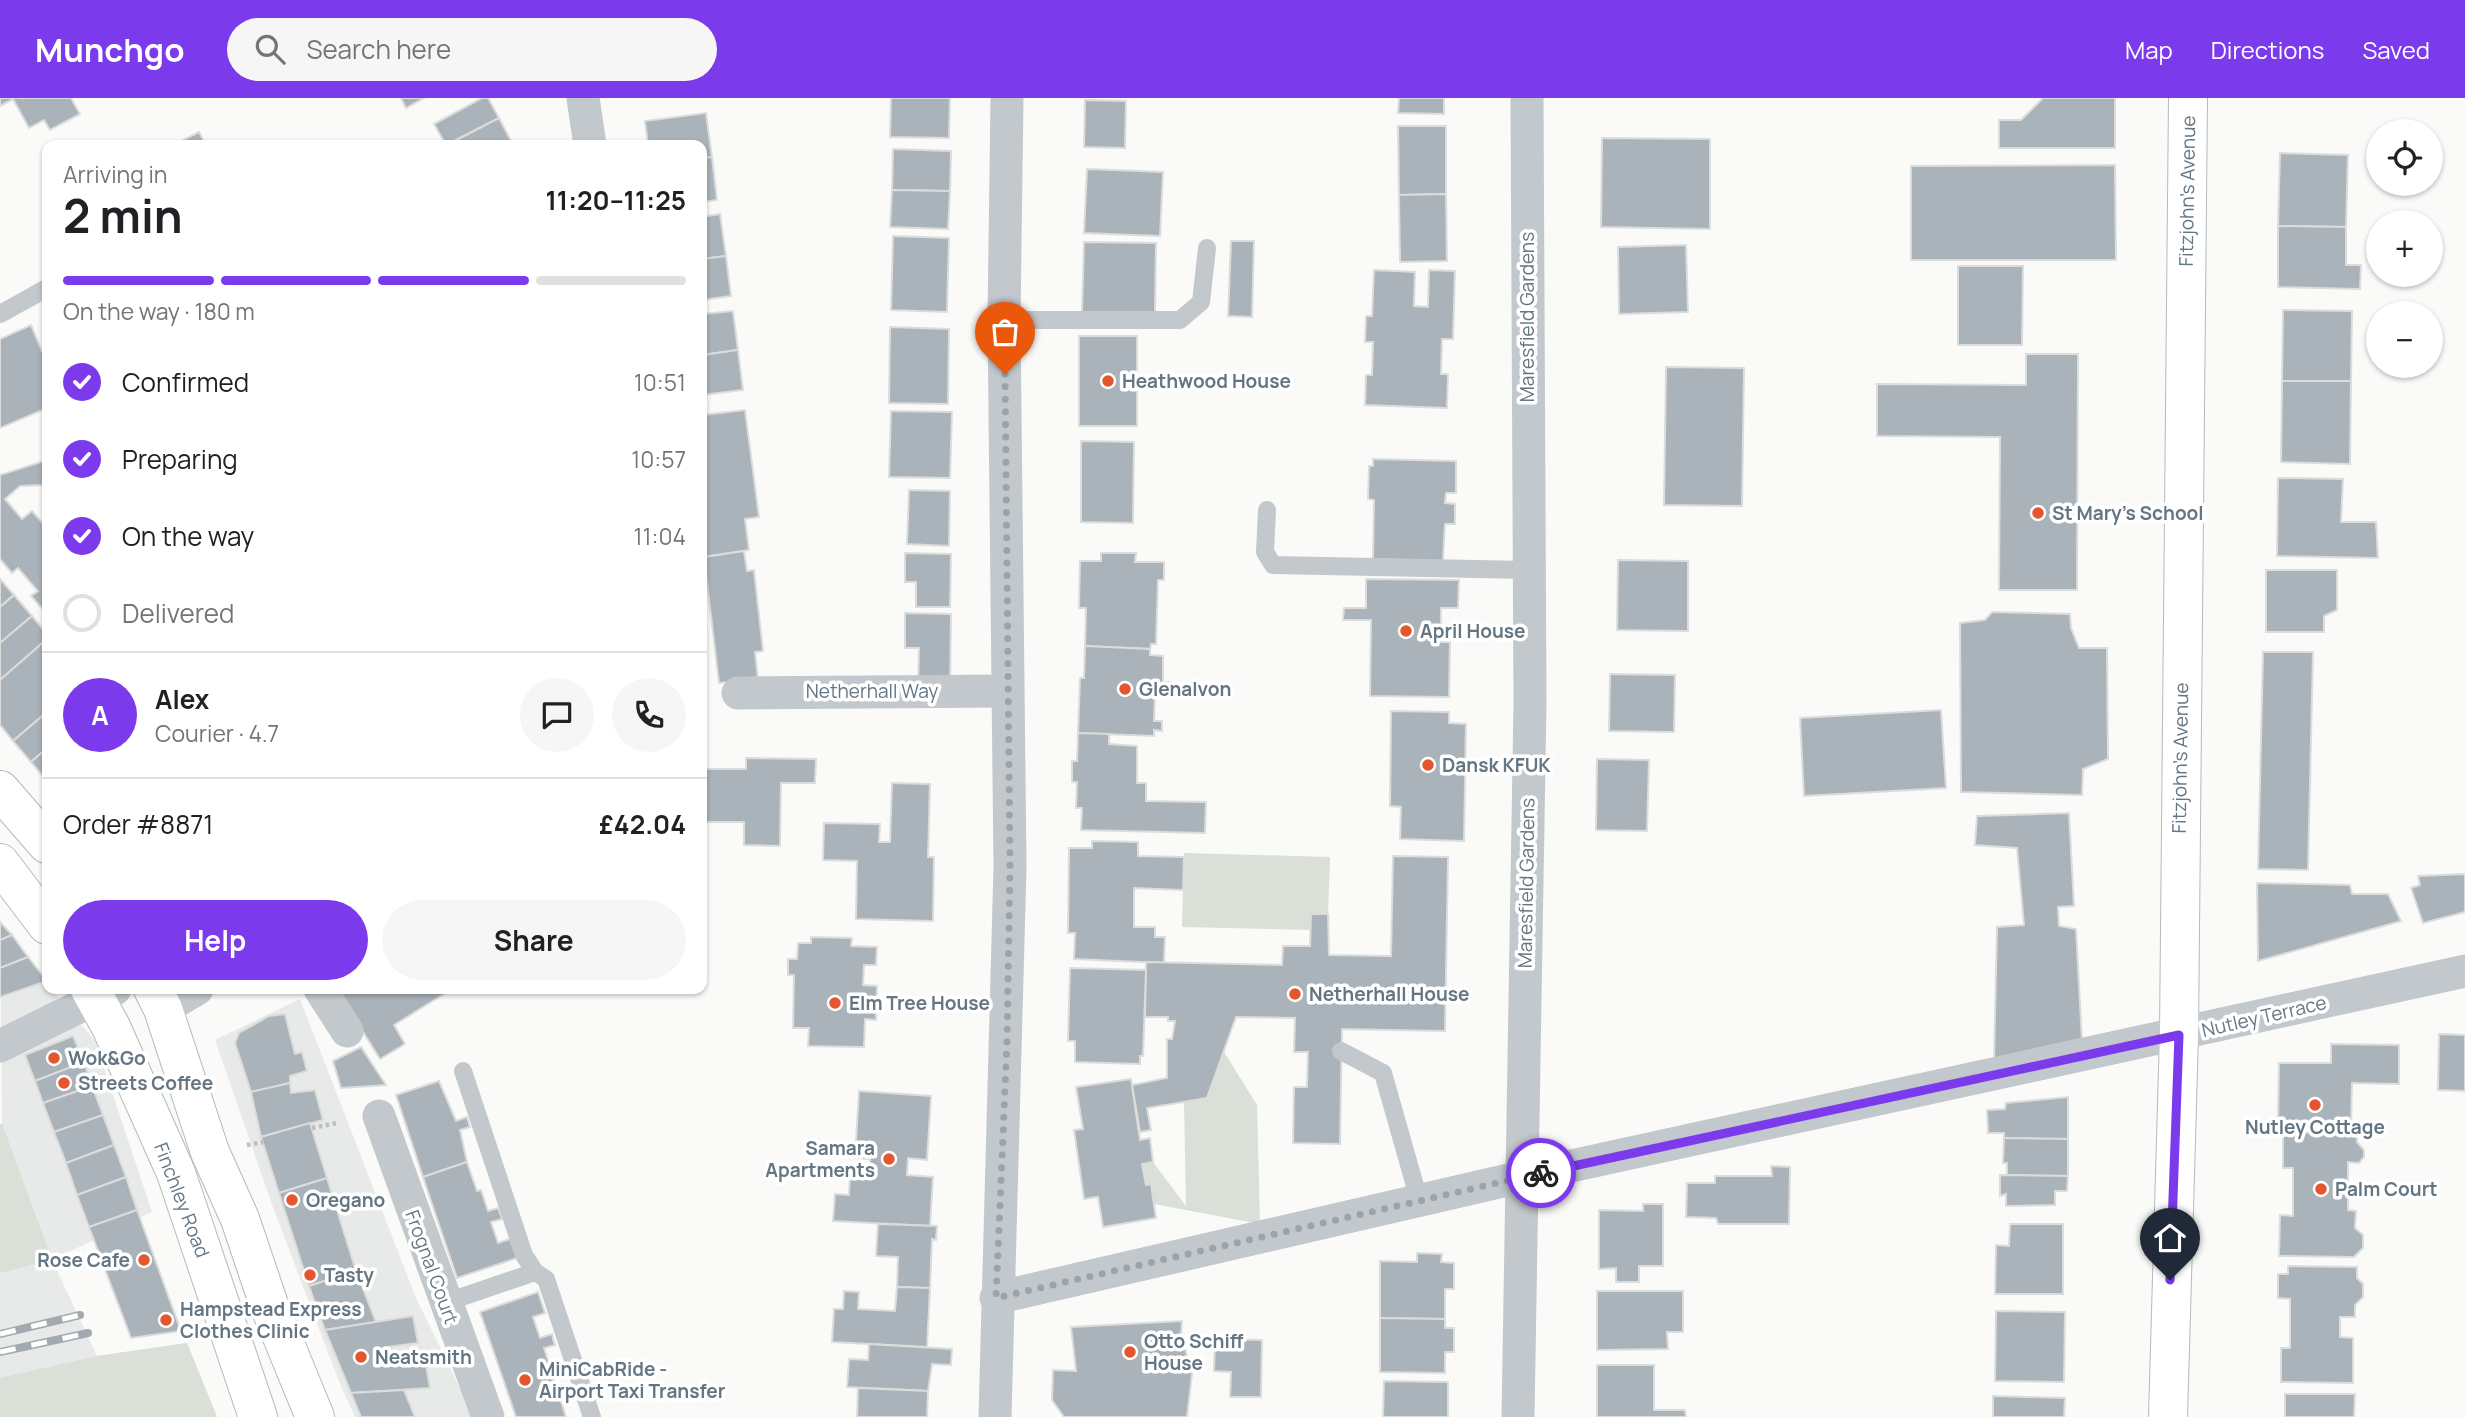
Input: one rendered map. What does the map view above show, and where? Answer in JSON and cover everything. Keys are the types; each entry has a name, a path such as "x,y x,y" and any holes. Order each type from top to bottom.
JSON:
{"main road":[{"name":"Fitzjohn's Avenue","path":"2168,1417 2179,1035 2188,98"},
{"path":"0,790 42,838"},
{"path":"0,863 42,918"},
{"name":"Finchley Road","path":"102,994 176,1173 258,1417"},
{"path":"158,999 210,1152 240,1219 269,1305 314,1417"}],"street":[{"path":"583,98 589,140"},
{"path":"995,1417 996,1298 1008,1029 1010,867 1004,320 1007,98"},
{"name":"Maresfield Gardens","path":"1518,1417 1530,570 1527,98"},
{"name":"Netherhall Way","path":"738,693 1006,691"},
{"name":"Nutley Terrace","path":"996,1298 1521,1177 2465,971"},
{"path":"0,1046 97,994"},
{"path":"158,999 178,994"},
{"path":"323,994 347,1031"},
{"name":"Frognal Court","path":"379,1115 444,1303 488,1417"}],"lane":[{"path":"1004,320 1180,320 1201,302 1208,248"},
{"path":"0,314 42,291"},
{"path":"1267,510 1265,552 1273,565 1530,570"},
{"path":"1342,1051 1383,1073 1419,1200"},
{"path":"463,1071 524,1255 535,1272 546,1279 592,1417"},
{"path":"444,1303 535,1272"}],"path":[{"path":"312,1128 337,1123"},
{"path":"243,1145 263,1142"}],"shaded area":[{"path":"1184,853 1330,857 1328,914 1311,914 1311,930 1182,927"},
{"path":"0,927 42,978 42,994 55,994 95,1041 152,1212 52,1260 97,1356 187,1343 217,1417 0,1417 0,1273 51,1259 2,1123"},
{"path":"300,999 416,1298 474,1417 355,1417 340,1384 271,1202 215,1040"},
{"path":"1224,1052 1257,1105 1260,1224 1154,1204 1151,1185 1146,1185 1142,1164 1153,1162 1186,1206 1184,1102 1207,1098"},
{"path":"2,1123 52,1260 0,1273 0,1124"},
{"path":"187,1343 217,1417 0,1417 0,1378 97,1356"}],"building":[{"path":"0,98 71,98 80,114 50,130 44,120 29,128 13,99 0,106"},
{"path":"401,98 424,98 406,108"},
{"path":"482,98 488,98 499,118 456,140 443,140 434,124"},
{"path":"891,98 950,98 949,138 890,137"},
{"path":"1399,98 1444,98 1444,114 1398,113"},
{"path":"2043,98 2115,98 2115,148 1999,148 1999,120 2021,120"},
{"path":"1085,100 1126,101 1125,148 1084,147"},
{"path":"706,113 712,157 707,158 707,140 647,140 645,121"},
{"path":"499,118 510,140 457,140"},
{"path":"1398,126 1446,126 1446,194 1399,195"},
{"path":"199,132 203,140 183,140"},
{"path":"1602,138 1710,139 1710,229 1601,227"},
{"path":"893,149 951,151 950,191 892,190"},
{"path":"2280,153 2348,155 2346,227 2278,226"},
{"path":"712,157 717,200 707,201 707,158"},
{"path":"2115,165 2116,260 1911,260 1911,166"},
{"path":"1087,169 1163,172 1160,236 1084,233"},
{"path":"892,190 950,191 948,229 890,227"},
{"path":"1446,194 1447,261 1400,262 1399,195"},
{"path":"720,214 726,256 707,258 707,216"},
{"path":"2278,226 2346,227 2346,265 2361,265 2360,289 2278,287"},
{"path":"893,236 949,238 947,312 891,310"},
{"path":"1231,241 1254,241 1252,317 1228,316"},
{"path":"1084,242 1156,243 1155,313 1082,312"},
{"path":"1686,245 1688,312 1619,314 1618,247"},
{"path":"726,256 731,296 707,299 707,258"},
{"path":"1958,266 2023,266 2022,345 1958,345"},
{"path":"1374,270 1415,272 1414,306 1428,307 1429,270 1455,271 1453,339 1442,339 1441,374 1448,374 1447,408 1365,405 1366,375 1372,375 1373,342 1365,342 1366,316 1372,316"},
{"path":"2283,310 2352,311 2351,381 2282,381"},
{"path":"733,311 738,350 707,354 707,314"},
{"path":"31,325 42,351 42,410 0,428 0,339"},
{"path":"890,327 949,329 948,404 889,403"},
{"name":"Heathwood House","path":"1079,336 1137,336 1137,426 1079,426"},
{"path":"738,350 743,390 707,394 707,354"},
{"name":"St Mary's School","path":"2026,354 2078,354 2077,590 1999,590 2000,437 1877,436 1877,384 2026,385"},
{"path":"1666,367 1744,368 1742,506 1664,505"},
{"path":"2282,381 2351,381 2350,464 2281,462"},
{"path":"745,410 759,517 745,519 749,550 707,557 707,414"},
{"path":"891,411 952,412 950,478 889,477"},
{"path":"1081,441 1134,442 1133,523 1081,522"},
{"path":"1373,459 1456,461 1456,493 1446,493 1445,503 1455,504 1455,524 1445,524 1443,561 1373,559 1374,500 1368,499 1369,466 1373,466"},
{"path":"42,462 42,485 20,486 5,499 22,519 32,511 42,522 42,608 31,596 38,591 18,568 12,573 0,559 0,475"},
{"path":"2278,478 2343,479 2341,522 2376,522 2378,558 2277,556"},
{"path":"909,490 950,491 949,546 907,544"},
{"path":"744,551 747,571 754,570 763,651 755,652 758,679 719,683 707,582 707,557"},
{"path":"905,553 951,554 950,607 916,607 916,582 905,582"},
{"path":"1101,553 1136,553 1135,562 1164,562 1164,580 1158,580 1156,644 1151,644 1150,649 1085,646 1086,608 1079,608 1080,561 1101,561"},
{"path":"1618,560 1688,561 1688,631 1617,630"},
{"path":"2266,570 2337,570 2337,610 2324,616 2324,632 2266,632"},
{"path":"0,579 14,595 0,607"},
{"name":"April House","path":"1366,579 1459,580 1458,608 1441,608 1441,642 1450,642 1449,697 1370,696 1371,620 1343,620 1344,608 1366,608"},
{"path":"14,595 32,616 0,643 0,607"},
{"path":"1992,612 2070,614 2071,628 2079,648 2107,648 2108,759 2083,769 2082,795 1961,792 1960,623 1985,620"},
{"path":"905,613 951,614 950,688 918,687 919,648 905,648"},
{"path":"32,616 42,628 42,643 0,680 0,643"},
{"path":"42,643 42,716 13,741 0,725 0,680"},
{"name":"Glenalvon","path":"1085,646 1150,649 1150,655 1163,656 1163,682 1171,682 1170,697 1155,696 1154,721 1162,721 1162,731 1154,730 1154,736 1078,733 1080,678 1084,678"},
{"path":"2263,652 2313,652 2308,870 2258,869"},
{"path":"1610,674 1675,675 1674,732 1609,731"},
{"path":"1941,710 1946,788 1804,796 1800,718"},
{"name":"Dansk KFUK","path":"1391,711 1449,712 1449,723 1466,724 1464,841 1400,839 1401,807 1390,806"},
{"path":"42,716 42,752 31,762 13,741"},
{"path":"1078,733 1109,734 1109,744 1137,746 1137,783 1146,783 1146,801 1206,802 1205,833 1081,830 1082,808 1076,808 1077,782 1072,782 1072,761 1077,761"},
{"path":"42,752 42,775 31,762"},
{"path":"746,758 816,759 815,783 781,783 780,846 744,845 744,822 707,822 707,769 746,769"},
{"path":"1597,759 1649,760 1647,831 1596,830"},
{"path":"892,783 930,784 928,857 934,857 933,921 856,919 857,861 823,860 824,823 880,824 879,842 890,842"},
{"path":"2069,813 2074,906 2058,907 2059,926 2076,929 2082,1041 1994,1061 1997,927 2024,925 2017,848 1975,845 1977,816"},
{"path":"1092,841 1138,842 1138,856 1184,857 1183,890 1134,888 1134,927 1155,927 1155,937 1165,937 1164,963 1074,959 1075,933 1068,933 1069,848 1092,848"},
{"name":"Netherhall House","path":"1393,856 1448,857 1445,1031 1342,1029 1340,1144 1293,1143 1294,1087 1307,1087 1308,1052 1294,1052 1295,1018 1236,1017 1207,1098 1147,1108 1151,1130 1140,1132 1132,1085 1167,1078 1167,1039 1172,1039 1175,1021 1168,1021 1168,1017 1145,1017 1146,962 1282,965 1283,946 1310,946 1311,914 1328,914 1329,955 1391,956"},
{"path":"2465,874 2465,912 2423,923 2411,888 2420,885 2418,876"},
{"path":"2257,883 2350,885 2352,894 2388,894 2401,921 2258,961"},
{"path":"0,922 12,935 0,940"},
{"path":"12,935 28,957 0,968 0,940"},
{"name":"Elm Tree House","path":"811,937 852,938 851,946 877,947 876,965 864,965 863,985 877,986 876,1020 865,1019 864,1047 808,1046 809,1028 793,1028 794,975 788,975 788,959 797,959 798,943 811,943"},
{"path":"28,957 42,975 42,983 0,997 0,968"},
{"path":"1070,968 1146,970 1143,1056 1140,1056 1140,1064 1075,1062 1075,1041 1068,1041"},
{"path":"339,994 444,994 394,1025 405,1044 380,1059"},
{"path":"285,1014 295,1054 302,1052 307,1071 290,1076 290,1083 251,1092 235,1043 239,1033 269,1016"},
{"path":"2439,1034 2465,1035 2465,1091 2438,1090"},
{"name":"Wok&Go","path":"73,1036 84,1062 35,1081 25,1055"},
{"name":"Nutley Cottage","path":"2331,1044 2399,1045 2399,1084 2352,1083 2351,1126 2278,1125 2279,1063 2331,1063"},
{"path":"361,1047 386,1085 341,1088 333,1061"},
{"name":"Streets Coffee","path":"84,1062 92,1086 43,1103 35,1081"},
{"path":"1131,1079 1140,1140 1150,1138 1153,1162 1142,1164 1146,1185 1151,1184 1156,1218 1103,1227 1098,1197 1084,1199 1074,1130 1083,1129 1076,1087"},
{"path":"439,1081 456,1121 467,1117 470,1127 460,1130 467,1162 423,1177 396,1095"},
{"path":"290,1083 291,1093 315,1090 323,1120 261,1137 251,1092"},
{"path":"92,1086 103,1115 54,1132 43,1103"},
{"name":"Samara Apartments","path":"859,1091 931,1096 927,1160 908,1158 907,1175 933,1177 930,1226 833,1221 835,1194 849,1195 850,1175 869,1176 870,1159 855,1158"},
{"path":"2068,1097 2068,1139 2004,1138 2004,1133 1988,1133 1987,1110 2005,1109 2006,1103"},
{"path":"103,1115 114,1145 66,1163 54,1132"},
{"path":"310,1123 327,1178 279,1193 261,1137"},
{"name":"Palm Court","path":"2283,1132 2357,1133 2357,1142 2364,1150 2364,1157 2359,1163 2348,1162 2348,1210 2356,1211 2355,1228 2363,1235 2363,1248 2354,1257 2279,1256 2280,1215 2293,1216 2293,1168 2283,1168"},
{"path":"2004,1138 2068,1139 2068,1176 2007,1175 2007,1163 2003,1163"},
{"path":"114,1145 126,1177 77,1195 66,1163"},
{"path":"467,1162 477,1191 481,1190 488,1211 498,1208 500,1213 502,1219 491,1222 498,1243 510,1239 517,1258 457,1278 423,1177"},
{"path":"1771,1166 1790,1167 1789,1224 1718,1224 1716,1218 1686,1217 1687,1183 1715,1183 1715,1176 1772,1176"},
{"path":"2000,1175 2068,1176 2067,1191 2055,1191 2055,1205 2006,1206 2006,1194 2000,1196"},
{"path":"126,1177 137,1210 89,1227 77,1195"},
{"path":"327,1178 356,1271 309,1286 279,1193"},
{"path":"1643,1204 1663,1204 1663,1266 1639,1266 1639,1282 1616,1282 1616,1268 1599,1269 1599,1210 1643,1211"},
{"path":"137,1210 181,1331 131,1338 89,1227"},
{"path":"878,1224 937,1226 936,1240 932,1239 930,1288 897,1287 898,1257 876,1256"},
{"path":"2010,1224 2063,1224 2063,1294 1995,1294 1996,1245 2009,1246"},
{"path":"1417,1253 1442,1254 1441,1262 1454,1263 1454,1289 1445,1289 1445,1319 1380,1318 1380,1261 1417,1262"},
{"path":"2288,1266 2357,1267 2357,1278 2363,1284 2363,1297 2355,1305 2355,1317 2340,1317 2340,1337 2353,1338 2353,1383 2281,1382 2281,1348 2290,1348 2290,1299 2278,1298 2278,1274 2288,1274"},
{"path":"356,1271 376,1322 325,1330 309,1286"},
{"path":"897,1287 930,1288 927,1347 832,1342 834,1309 843,1309 844,1291 859,1292 858,1309 895,1311"},
{"path":"1597,1291 1683,1291 1683,1332 1667,1332 1668,1349 1597,1350"},
{"path":"538,1292 545,1313 533,1317 540,1338 552,1334 555,1345 544,1348 566,1417 516,1417 480,1312"},
{"path":"1996,1311 2065,1312 2064,1382 1995,1381"},
{"path":"413,1316 418,1343 386,1347 390,1366 425,1359 430,1388 351,1393 325,1330"},
{"path":"1380,1318 1445,1319 1445,1328 1454,1328 1454,1352 1445,1352 1445,1373 1380,1372"},
{"name":"Otto Schiff House","path":"1182,1321 1181,1334 1192,1374 1187,1417 1064,1417 1052,1400 1053,1370 1076,1371 1071,1327"},
{"path":"1215,1339 1262,1340 1261,1397 1230,1397 1231,1372 1214,1371"},
{"path":"869,1344 952,1349 951,1365 932,1364 928,1391 847,1387 849,1359 868,1360"},
{"path":"1597,1365 1654,1365 1654,1410 1685,1410 1686,1417 1597,1417"},
{"path":"1384,1381 1448,1382 1448,1417 1383,1417"},
{"path":"858,1388 928,1391 927,1417 857,1417"},
{"path":"404,1390 415,1417 361,1417 351,1393"},
{"path":"2285,1394 2355,1394 2354,1417 2285,1417"},
{"path":"1993,1396 2065,1398 2064,1417 1993,1417"}],"railway":[{"path":"0,1334 80,1315"},
{"path":"0,1352 88,1333"}],"way so far":[{"path":"1005,374 1006,691 1010,867 1007,1042 996,1298 1541,1173"}],"place":[{"name":"Heathwood House","path":"1108,381"},
{"name":"St Mary's School","path":"2038,513"},
{"name":"April House","path":"1406,631"},
{"name":"Glenalvon","path":"1125,689"},
{"name":"Dansk KFUK","path":"1428,765"},
{"name":"Netherhall House","path":"1295,994"},
{"name":"Elm Tree House","path":"835,1003"},
{"name":"Wok&Go","path":"54,1058"},
{"name":"Streets Coffee","path":"64,1083"},
{"name":"Nutley Cottage","path":"2315,1105"},
{"name":"Samara Apartments","path":"889,1159"},
{"name":"Palm Court","path":"2321,1189"},
{"name":"Oregano","path":"292,1200"},
{"name":"Rose Cafe","path":"144,1260"},
{"name":"Tasty","path":"310,1275"},
{"name":"Hampstead Express Clothes Clinic","path":"166,1320"},
{"name":"Otto Schiff House","path":"1130,1352"},
{"name":"Neatsmith","path":"361,1357"},
{"name":"MiniCabRide - Airport Taxi Transfer","path":"525,1380"}],"route":[{"path":"1541,1173 2179,1035 2170,1280"}]}
